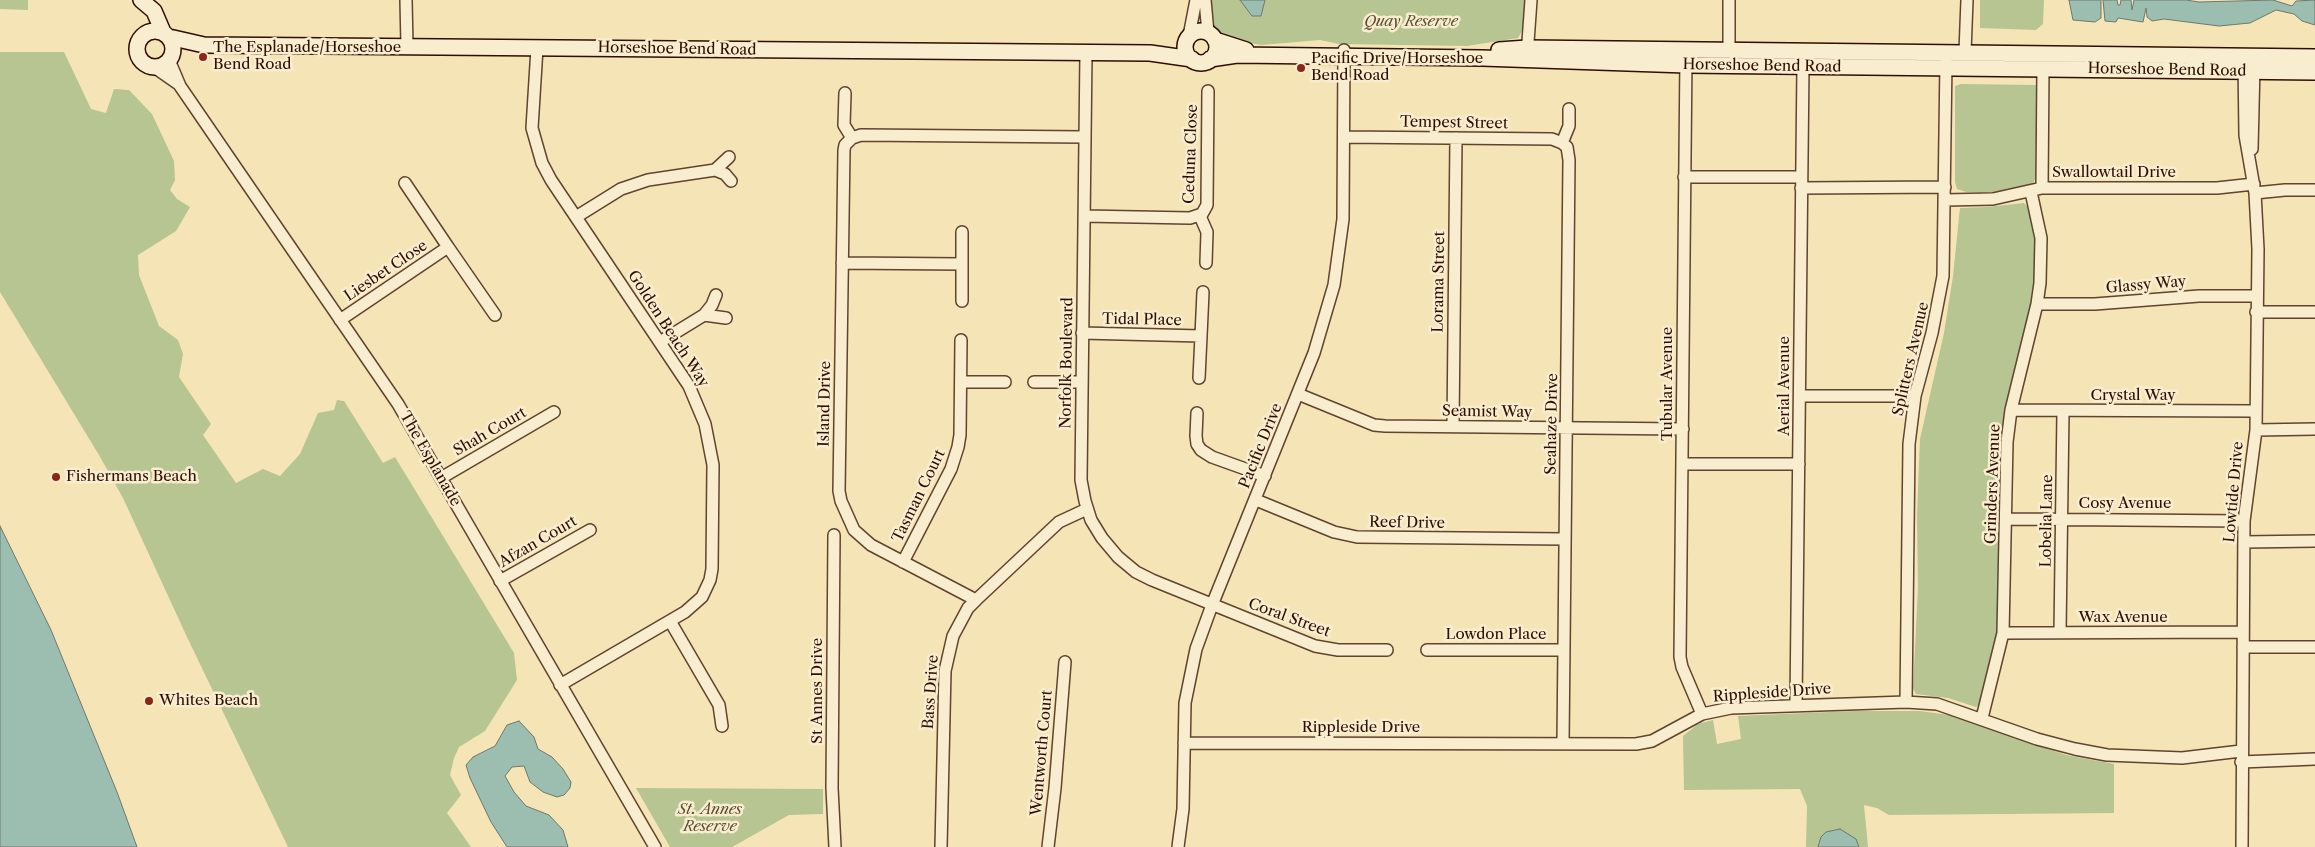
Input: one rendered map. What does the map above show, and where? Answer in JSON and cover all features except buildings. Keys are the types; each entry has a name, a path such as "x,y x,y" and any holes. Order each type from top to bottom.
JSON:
{"street":[{"path":"136,0 148,20 146,33 139,41 138,54 145,64 154,67 161,66 171,56 166,34 154,11 141,0"},
{"path":"406,0 407,46"},
{"path":"1196,0 1186,52 1192,59 1201,62 1210,59 1215,52 1205,0"},
{"path":"1527,54 1531,0"},
{"path":"1729,50 1730,0"},
{"path":"1965,52 1967,0"},
{"path":"1188,37 1198,31 1212,37"},
{"path":"146,33 166,34"},
{"name":"Horseshoe Bend Road","path":"166,34 204,45 1086,52 1150,53 1192,59"},
{"name":"Horseshoe Bend Road","path":"1150,53 1169,48 1188,37"},
{"name":"Horseshoe Bend Road","path":"1212,37 1235,48 1255,51 1344,54"},
{"name":"Horseshoe Bend Road","path":"171,56 204,45"},
{"name":"Golden Beach Way","path":"536,48 532,128 534,139 546,171 696,398 709,437 713,465 712,557 710,580 702,597 697,603 670,621 560,685"},
{"name":"Horseshoe Bend Road","path":"1686,57 1729,50 2315,56"},
{"name":"Norfolk Boulevard","path":"1086,52 1081,480 1087,509 1102,538 1128,567 1152,580 1212,605"},
{"name":"Horseshoe Bend Road","path":"1210,59 1237,55 1464,52 1686,57 1803,66 2315,72"},
{"name":"Splitters Avenue","path":"1906,702 1909,444 1915,396 1940,297 1943,276 1946,52"},
{"name":"Pacific Drive","path":"1178,847 1182,819 1186,703 1196,649 1323,328 1334,284 1342,227 1344,54"},
{"name":"The Esplanade","path":"171,56 180,86 398,404 655,847"},
{"name":"Lowtide Drive","path":"2242,847 2241,756 2244,521 2256,430 2258,214 2252,170 2249,56"},
{"name":"Tubular Avenue","path":"1686,57 1680,657 1702,714"},
{"name":"Aerial Avenue","path":"1796,705 1803,66"},
{"name":"The Esplanade","path":"154,67 180,86"},
{"path":"2042,188 2043,69"},
{"name":"Ceduna Close","path":"1084,216 1190,218 1200,216 1207,204 1208,91"},
{"path":"845,93 844,125 852,138 861,135 1084,137"},
{"path":"1562,143 1569,126 1569,109"},
{"name":"Tempest Street","path":"1344,137 1552,139 1562,143"},
{"name":"Island Drive","path":"852,138 845,145 844,150 839,491 841,501 849,521 862,538 976,600"},
{"name":"Lorama Street","path":"1453,426 1456,138"},
{"name":"Seahaze Drive","path":"1562,143 1567,147 1569,160 1563,743"},
{"path":"715,170 729,157"},
{"path":"576,217 634,184 655,179 715,170 725,174 731,181"},
{"path":"1684,177 1945,187"},
{"name":"Liesbet Close","path":"405,183 494,315"},
{"name":"Swallowtail Drive","path":"1945,200 1994,199 2042,188 2315,190"},
{"name":"Grinders Avenue","path":"1982,718 2003,634 2007,442 2011,410 2037,304 2042,267 2041,238 2031,192"},
{"name":"Ceduna Close","path":"1200,216 1207,232 1206,262"},
{"path":"962,232 962,301"},
{"name":"Liesbet Close","path":"340,320 448,247"},
{"path":"842,263 962,264"},
{"name":"Tidal Place","path":"1199,378 1203,292"},
{"path":"660,342 704,315 712,305 716,295"},
{"name":"Glassy Way","path":"2037,304 2095,304 2199,296 2257,296"},
{"path":"2256,312 2315,312"},
{"path":"704,315 726,318"},
{"name":"Tidal Place","path":"1082,333 1201,336"},
{"name":"Tasman Court","path":"903,562 955,459 960,435 961,340"},
{"path":"961,382 1004,382"},
{"path":"1034,382 1082,382"},
{"name":"Seamist Way","path":"1298,394 1374,425 1397,427 1683,429"},
{"path":"1800,396 1915,396"},
{"name":"Crystal Way","path":"2011,410 2255,411"},
{"name":"Lobelia Lane","path":"2060,632 2063,411"},
{"name":"Shah Court","path":"441,478 554,412"},
{"path":"1197,414 1196,436 1201,450 1212,457 1265,476"},
{"path":"2256,430 2315,429"},
{"path":"1682,464 1800,464"},
{"name":"Reef Drive","path":"1256,500 1334,532 1357,537 1565,540"},
{"name":"Bass Drive","path":"941,847 946,660 959,623 976,600 1059,522 1087,509"},
{"name":"Cosy Avenue","path":"2006,519 2244,521"},
{"name":"Afzan Court","path":"500,581 590,530"},
{"name":"St Annes Drive","path":"834,535 832,788 834,847"},
{"path":"2244,542 2315,541"},
{"name":"Coral Street","path":"1212,605 1327,649 1387,650"},
{"path":"670,621 719,705 722,726"},
{"name":"Wax Avenue","path":"2003,634 2060,632 2243,632"},
{"path":"2243,647 2315,647"},
{"name":"Lowdon Place","path":"1427,650 1564,650"},
{"name":"Wentworth Court","path":"1048,847 1065,662"},
{"name":"Rippleside Drive","path":"1184,743 1636,744 1652,741 1702,714 1730,708 1906,702 1937,704 1982,718 2037,739 2107,755 2182,758 2241,756 2315,760"}],"green space":[{"path":"0,0 28,0 28,10 0,9"},
{"name":"Quay Reserve","path":"1211,0 1525,0 1523,29 1518,38 1467,46 1339,44 1320,40 1261,45 1231,40 1214,30"},
{"path":"1980,0 2044,0 2043,24 2036,30 1980,28"},
{"path":"0,52 64,52 91,109 106,113 114,89 129,90 152,114 174,161 175,180 170,190 177,199 190,207 176,231 138,255 139,275 159,326 178,340 183,354 179,377 211,424 203,435 236,483 263,469 280,476 300,454 318,413 334,410 337,400 344,401 383,463 395,457 514,653 517,680 485,731 459,747 450,775 461,795 447,813 471,847 288,847 187,637 123,498 0,292"},
{"path":"1961,84 2037,85 2036,178 2032,185 1995,192 1966,192 1957,189 1955,182 1955,86"},
{"path":"2024,203 2029,208 2038,252 2034,300 2007,409 1998,633 1981,703 1976,707 1948,698 1916,694 1913,688 1918,588 1917,516 1920,439 1944,333 1953,276 1960,208"},
{"path":"1853,711 1920,711 1949,715 2066,755 2114,764 2114,813 1889,815 1877,808 1864,805 1868,847 1806,847 1807,806 1800,789 1684,790 1683,736 1698,724 1713,720 1717,744 1741,739 1738,716"},
{"name":"St. Annes Reserve","path":"636,788 823,789 823,814 789,815 732,847 670,847"}],"shaded area":[{"path":"1240,0 1265,0 1261,16 1252,16"},
{"path":"2069,0 2101,0 2101,18 2095,22 2073,20"},
{"path":"2103,0 2117,0 2118,5 2120,5 2121,0 2131,0 2132,10 2134,0 2186,0 2199,2 2273,0 2292,6 2296,1 2315,0 2315,25 2302,21 2294,14 2276,10 2250,23 2219,26 2164,19 2152,21 2147,17 2146,8 2143,22 2118,18 2116,22 2105,21"},
{"path":"0,526 51,630 117,792 137,847 0,847"},
{"path":"519,721 534,737 538,749 552,757 563,769 571,782 570,788 564,795 557,797 543,792 530,782 524,766 512,767 505,776 514,792 526,806 549,815 563,830 568,847 507,847 491,822 470,778 466,765 473,757 495,746 507,725"},
{"path":"1840,829 1856,839 1859,847 1818,847 1821,837 1826,832"}],"place":[{"name":"The Esplanade/Horseshoe Bend Road","path":"203,57"},
{"name":"Pacific Drive/Horseshoe Bend Road","path":"1301,68"},
{"name":"Fishermans Beach","path":"56,477"},
{"name":"Whites Beach","path":"149,701"}]}
